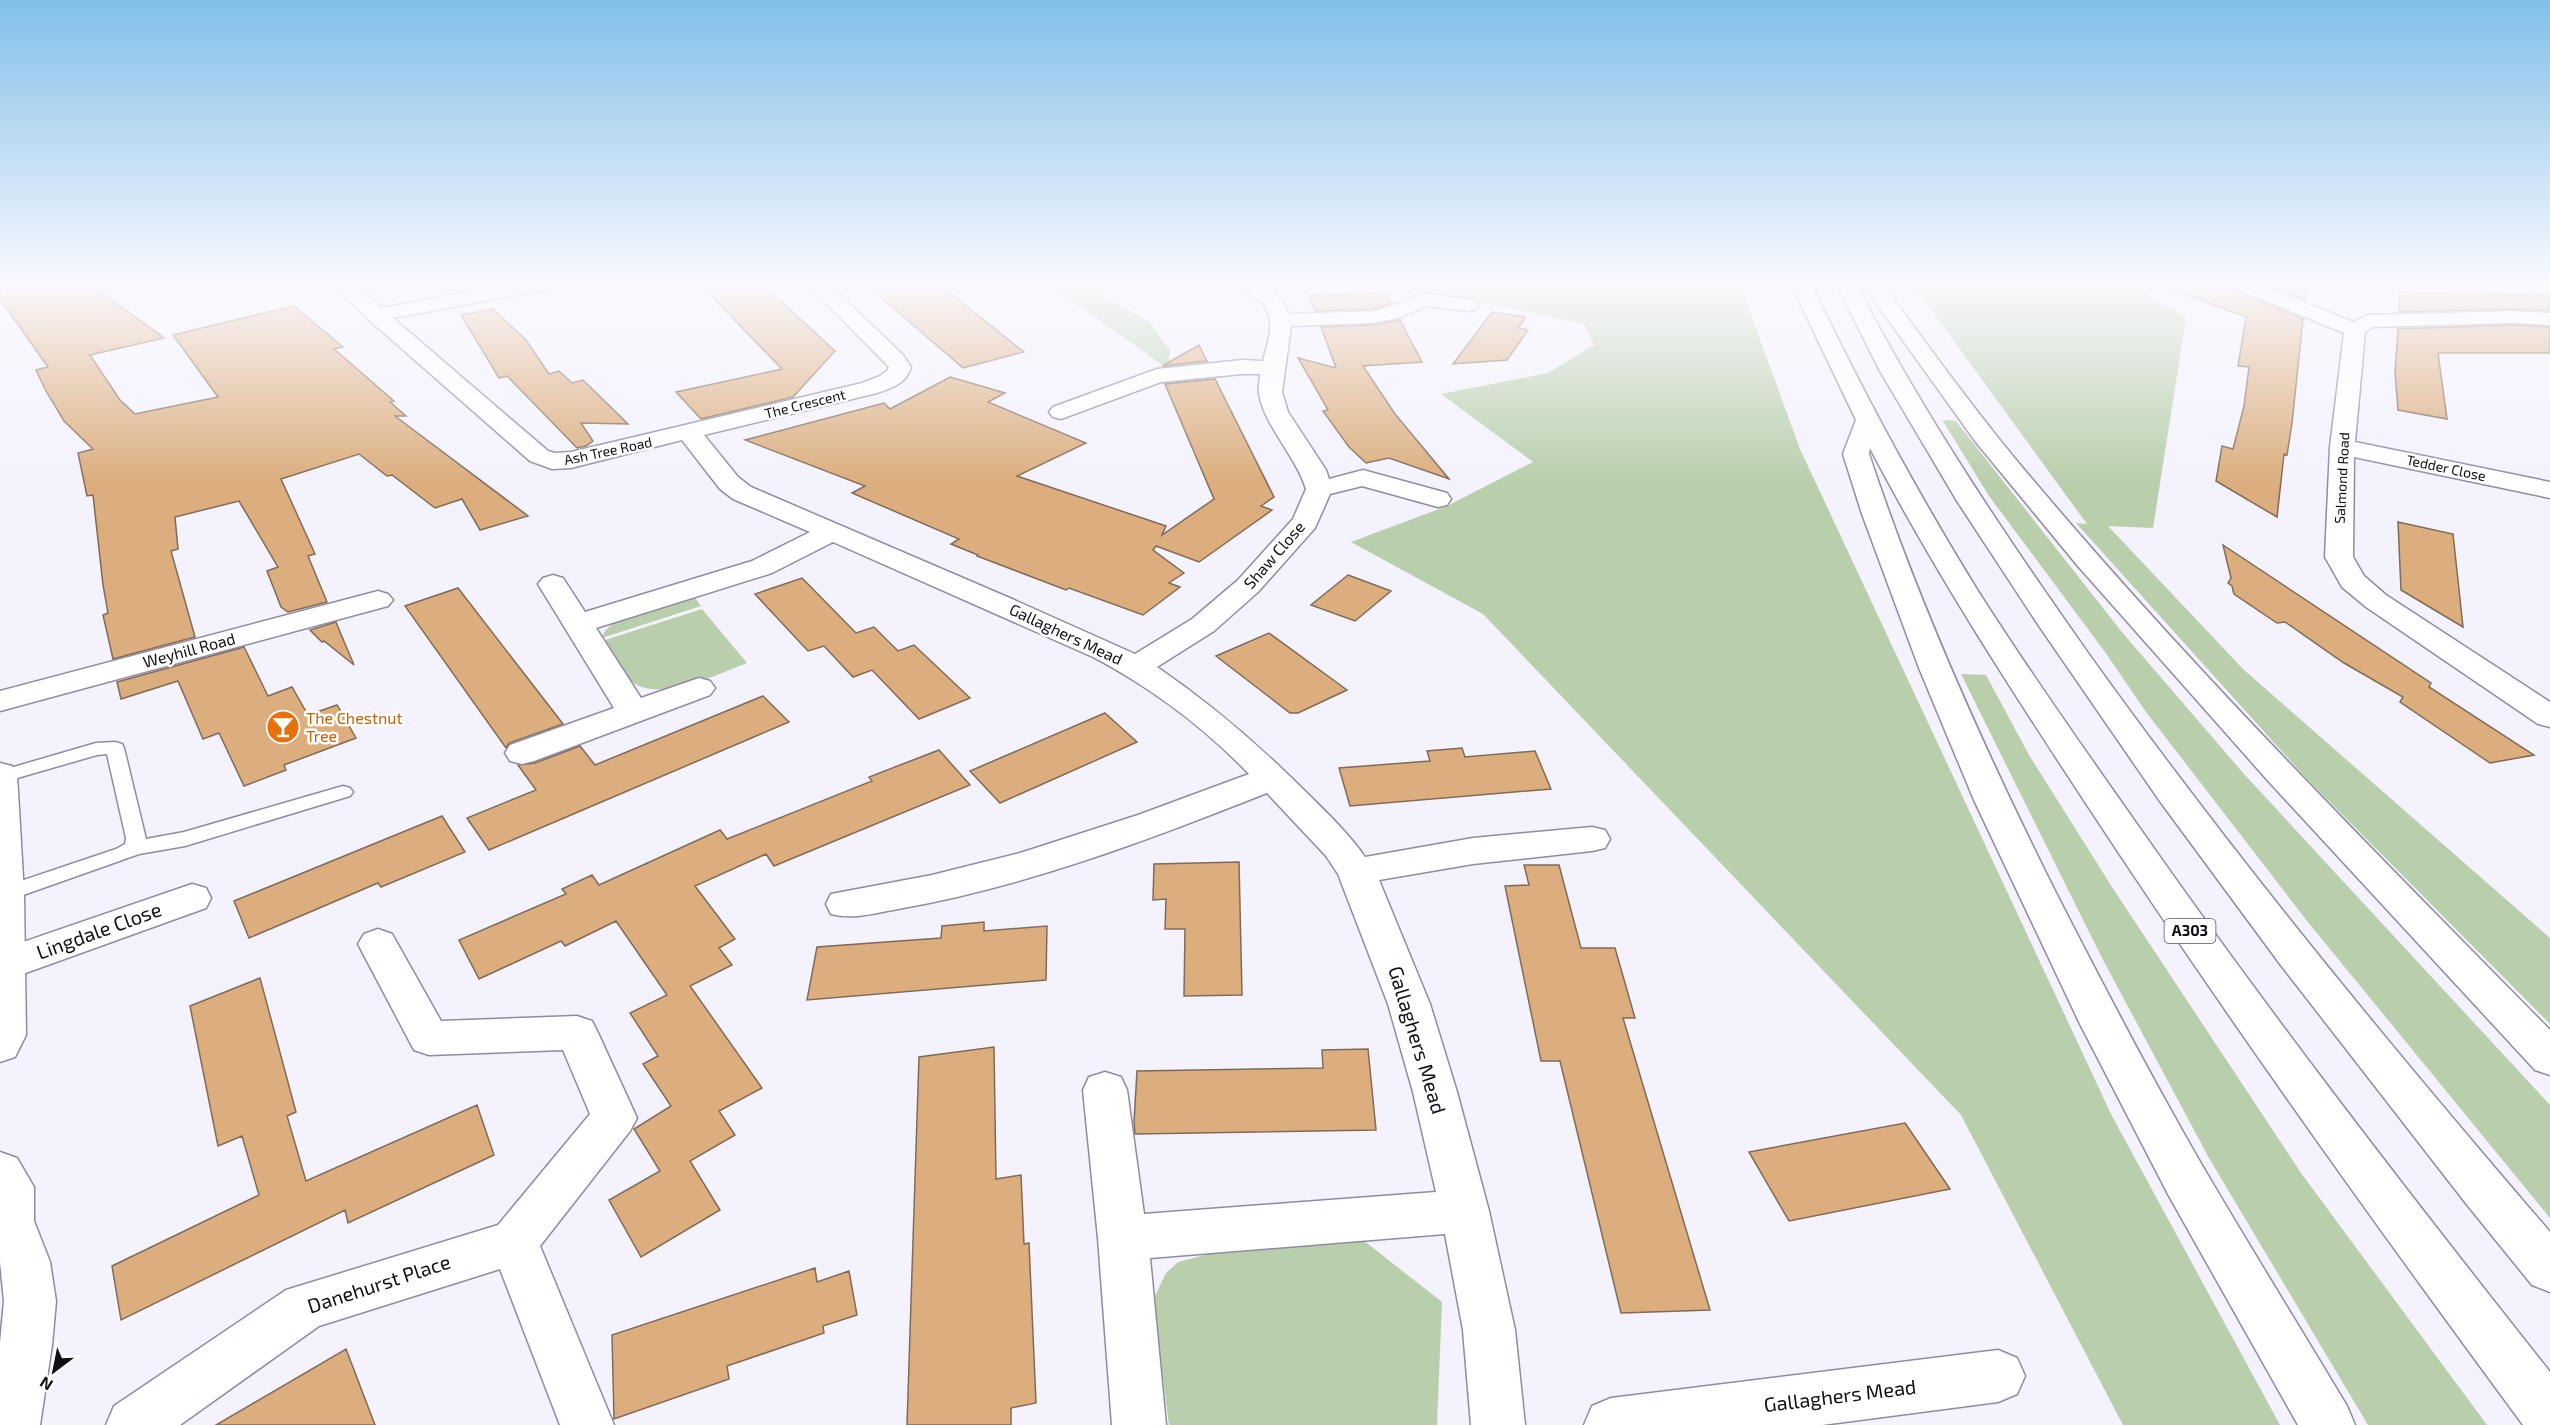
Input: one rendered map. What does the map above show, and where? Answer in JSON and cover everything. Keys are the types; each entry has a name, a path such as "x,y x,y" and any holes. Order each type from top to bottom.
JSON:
{"main road":[{"name":"Ash Tree Road","path":"414,348 539,456 552,462 571,460 689,433"},
{"name":"The Crescent","path":"689,433 869,388 897,375 900,367 883,348"},
{"path":"1277,348 1272,368 1270,392 1276,412 1313,471 1319,489 1363,478 1438,499"},
{"name":"A303","path":"1832,348 1867,421 1963,590 2161,890 2426,1253 2550,1416"},
{"path":"1879,348 1977,512 2140,752 2291,950 2430,1126 2550,1269"},
{"path":"1919,348 1975,425 2133,612 2308,804 2550,1058"},
{"name":"Salmond Road","path":"2353,348 2342,447 2339,557 2352,581 2412,627 2550,717"},
{"path":"1061,412 1157,376 1242,368 1272,368"},
{"path":"1867,421 1856,454 1875,514 1935,668 1992,800 2101,1024 2186,1181 2328,1425"},
{"name":"Gallaghers Mead","path":"689,433 723,476 742,493 1094,645 1136,667 1222,730 1273,778 1332,839 1356,872 1409,1004 1435,1092 1465,1211 1490,1329 1498,1425"},
{"name":"Tedder Close","path":"2342,447 2550,490"},
{"name":"Shaw Close","path":"1136,667 1203,625 1248,586 1305,522 1319,489"},
{"path":"577,624 762,567 833,532"},
{"path":"553,584 633,711"},
{"name":"Weyhill Road","path":"0,701 378,600"},
{"path":"522,753 699,688"},
{"path":"0,776 5,894 5,1035 0,1046"},
{"path":"845,904 943,886 1054,856 1185,812 1273,778"},
{"path":"1356,872 1406,861 1498,846 1592,839"},
{"name":"Lingdale Close","path":"4,983 192,898"},
{"path":"378,944 429,1038 577,1033 614,1118 514,1242 587,1425"},
{"path":"1105,1090 1123,1238 1139,1425"},
{"path":"0,1172 10,1186 5,1228 25,1262 30,1301 26,1345 9,1415"},
{"path":"1123,1238 1465,1211"},
{"name":"Danehurst Place","path":"133,1425 304,1306 514,1242"},
{"name":"Gallaghers Mead","path":"1611,1425 1998,1376"}],"lane":[{"path":"0,776 96,749 115,748 136,838 134,848"},
{"path":"5,894 123,854 134,848 185,839 343,792"}],"green space":[{"path":"1139,348 1169,348 1168,369"},
{"path":"1588,348 1763,348 1800,449 2112,1116 2280,1425 2123,1425 1961,1115 1483,614 1351,542 1447,506 1533,462 1441,394 1548,373"},
{"path":"1959,348 2181,348 2153,528 2108,526 2243,669 2550,938 2550,1024 2305,777 2076,523 2087,524"},
{"path":"1943,421 1956,421 2121,631 2244,774 2550,1105 2550,1218 2307,921 2146,712 2105,652 1989,496"},
{"path":"693,595 701,606 602,638 607,629 628,616"},
{"path":"702,609 747,663 674,688 644,688 632,682 619,668 602,641"},
{"path":"1961,674 1986,675 2029,755 2112,887 2301,1173 2487,1425 2368,1425 2209,1158 2102,958"},
{"path":"1363,1240 1442,1302 1437,1425 1169,1425 1153,1300 1166,1273 1178,1262 1212,1253"}],"building":[{"path":"35,348 118,348 90,355 120,400 135,414 218,397 183,348 336,348 334,349 394,401 390,402 406,416 395,416 528,516 480,530 462,499 435,508 392,475 387,476 359,454 281,479 315,554 308,556 327,602 288,612 281,607 267,571 278,567 239,501 175,517 178,549 171,551 195,637 113,659 103,615 108,613 93,495 87,496 78,453 93,449 64,421 46,391 36,370 48,367"},
{"path":"481,348 532,348 549,374 559,371 572,383 583,380 628,424 581,423 593,441 577,448 507,376 499,378"},
{"path":"762,348 832,348 835,351 793,397 701,419 676,392 782,369"},
{"path":"940,348 1020,348 1024,352 963,368"},
{"path":"1193,348 1201,348 1207,361 1162,366"},
{"path":"1329,348 1415,348 1422,362 1363,366 1395,414 1449,479 1389,458 1366,463 1349,447 1323,411 1328,410 1298,358 1336,368"},
{"path":"1465,348 1515,348 1507,360 1453,364"},
{"path":"2241,348 2300,348 2292,423 2287,455 2284,454 2277,517 2216,481 2222,446 2233,449 2244,406 2249,367 2238,366"},
{"path":"2397,348 2550,348 2550,353 2438,353 2447,419 2398,410 2395,373"},
{"path":"950,377 1005,393 988,402 1086,443 1017,476 1166,526 1162,535 1214,499 1165,384 1215,379 1274,497 1261,506 1272,510 1199,562 1156,546 1153,550 1184,573 1169,583 1180,587 1143,615 1069,588 1066,590 977,556 951,544 959,539 852,493 865,486 745,440 884,403 890,409"},
{"path":"2398,522 2453,534 2463,627 2401,590"},
{"path":"2223,545 2431,683 2429,687 2534,755 2490,763 2400,702 2403,697 2344,663 2285,622 2277,623 2234,594 2232,586 2228,583 2231,578"},
{"path":"1348,575 1391,591 1355,621 1311,605"},
{"path":"802,578 856,633 874,627 898,651 914,645 970,698 919,719 872,670 853,677 824,646 808,651 755,594"},
{"path":"458,588 563,724 509,743 506,748 405,606"},
{"path":"336,622 354,665 324,641 322,642 310,630"},
{"path":"1269,633 1347,690 1298,713 1290,713 1216,656"},
{"name":"The Chestnut Tree","path":"244,647 268,696 292,687 308,715 337,705 356,738 284,765 286,770 244,786 219,733 203,739 178,681 121,699 117,682"},
{"path":"763,696 789,722 489,850 467,818 536,790 518,765 535,763 580,746 595,765"},
{"path":"1105,713 1137,742 1000,803 970,771"},
{"path":"1462,748 1465,757 1535,751 1551,789 1350,806 1339,768 1430,761 1427,751"},
{"path":"939,750 970,785 774,866 766,854 695,886 735,939 719,948 732,965 690,986 762,1088 719,1111 735,1135 690,1161 720,1210 641,1257 609,1200 660,1171 634,1129 671,1106 643,1064 658,1056 630,1013 667,995 616,921 565,946 561,941 479,979 459,940 566,894 562,889 592,875 599,885 720,830 727,839 872,781 869,777"},
{"path":"442,816 465,852 381,887 378,883 249,938 234,901"},
{"path":"1239,862 1242,995 1184,996 1185,929 1165,929 1166,899 1153,900 1154,864"},
{"path":"1524,865 1559,865 1581,948 1615,948 1635,1018 1623,1018 1710,1310 1621,1313 1560,1061 1541,1061 1505,886 1529,885"},
{"path":"984,922 984,931 1047,926 1046,980 807,1000 817,947 941,938 942,926"},
{"path":"260,978 296,1112 287,1116 306,1181 477,1105 494,1155 348,1223 345,1210 121,1320 112,1266 259,1195 242,1136 218,1146 190,1006"},
{"path":"994,1047 996,1179 1021,1175 1024,1244 1029,1243 1036,1403 1011,1408 1011,1425 907,1425 919,1057"},
{"path":"1368,1049 1376,1130 1135,1134 1137,1071 1323,1068 1322,1050"},
{"path":"1905,1123 1950,1189 1789,1221 1749,1152"},
{"path":"815,1268 817,1282 849,1271 857,1315 823,1326 824,1333 727,1366 729,1379 614,1419 612,1335"},
{"path":"346,1349 375,1425 216,1425"}],"place":[{"name":"The Chestnut Tree","path":"283,727"}]}
